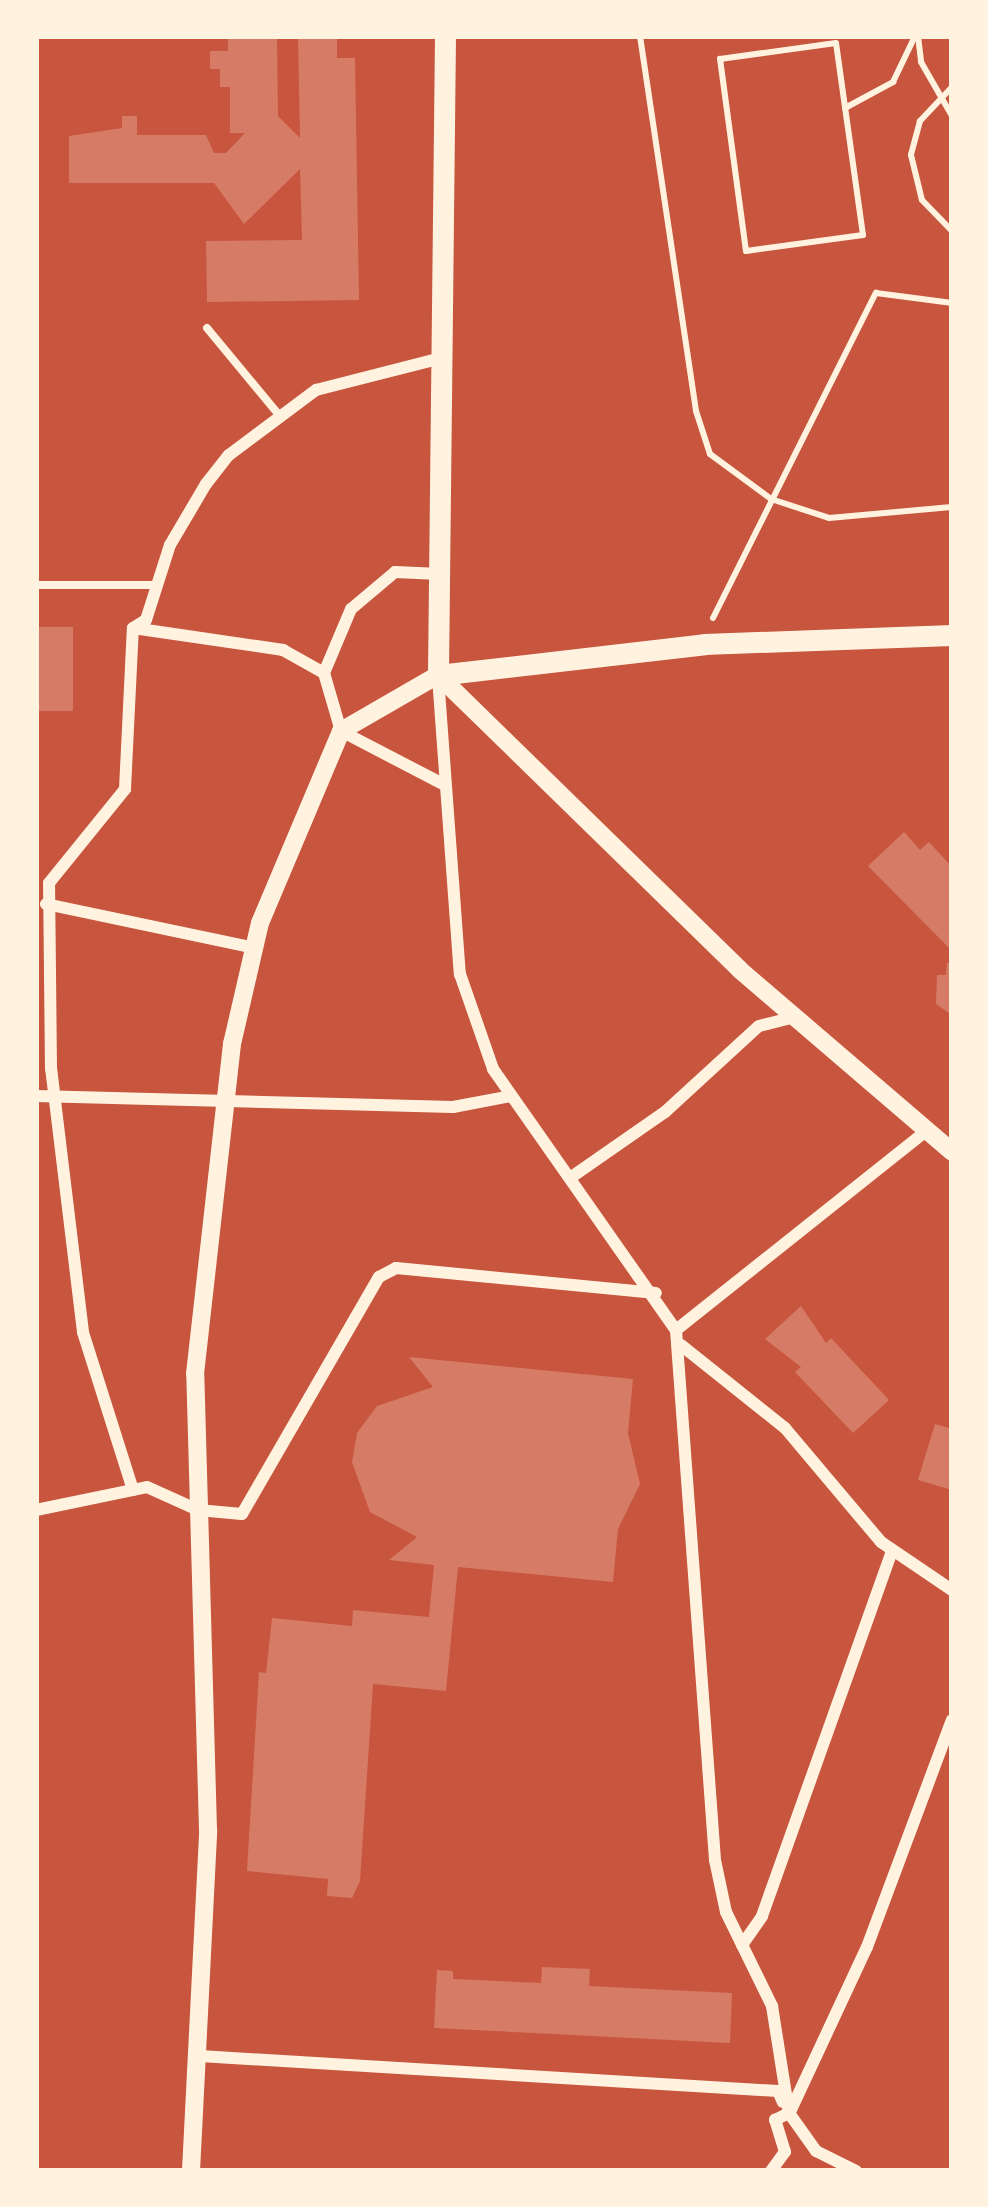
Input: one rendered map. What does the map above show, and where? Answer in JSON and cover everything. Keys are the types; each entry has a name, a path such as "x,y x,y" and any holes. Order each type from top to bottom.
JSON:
{"main road":[{"path":"445,36 438,675 704,644 952,635"}],"street":[{"path":"133,628 146,620 206,484 279,416 316,390 445,357"},
{"path":"440,574 395,572 351,609 324,674 341,731 441,783"},
{"path":"133,628 283,650 324,674"},
{"path":"133,628 124,789 49,883 46,904 55,1094 83,1332 133,1490"},
{"path":"191,2171 208,1830 195,1374 226,1097 254,948 341,731 438,675"},
{"path":"438,675 441,783 460,974 493,1070 656,1293 679,1338 785,1428 892,1551 952,1590"},
{"path":"438,675 794,1017 924,1133 952,1152"},
{"path":"46,904 254,948"},
{"path":"570,1178 665,1112 759,1026 794,1017"},
{"path":"36,1096 226,1097 453,1107 511,1096"},
{"path":"679,1338 924,1133"},
{"path":"36,1510 147,1487 198,1510 242,1514 379,1277 396,1268 656,1293"},
{"path":"679,1338 716,1860 742,1945 772,2006 789,2114"},
{"path":"742,1945 762,1916 892,1551"},
{"path":"771,2171 785,2152 775,2120 789,2114 867,1947 952,1720"},
{"path":"200,2056 778,2091 816,2151 856,2171"}],"lane":[{"path":"207,328 279,416"},
{"path":"36,585 158,585"}],"path":[{"path":"640,36 695,411 710,454 771,499 830,518 952,507"},
{"path":"916,36 921,62 952,116"},
{"path":"845,108 893,82 916,36"},
{"path":"836,43 845,108 862,235 746,251 720,59 836,43"},
{"path":"952,87 940,96 916,132 912,166 922,200 952,231"},
{"path":"704,644 771,499 876,293 952,303"}],"building":[{"path":"228,36 277,36 278,116 300,138 298,36 337,36 337,58 355,58 359,300 207,302 206,241 302,240 300,169 244,224 214,183 69,183 69,136 122,128 122,116 137,116 137,135 206,135 214,153 226,153 245,133 230,133 230,87 220,87 220,69 210,69 210,51 228,51"},
{"path":"36,627 73,627 73,711 36,711"},
{"path":"904,832 920,850 929,842 952,867 952,951 868,866"},
{"path":"947,963 952,963 952,1015 936,1004 937,975 946,975"},
{"path":"801,1306 826,1343 831,1338 889,1400 853,1433 795,1372 801,1367 765,1339"},
{"path":"409,1357 633,1379 628,1433 640,1484 618,1529 613,1582 458,1567 446,1691 373,1684 360,1881 352,1898 327,1896 328,1879 247,1871 259,1672 266,1673 272,1618 352,1626 353,1610 429,1617 434,1565 389,1560 417,1537 370,1512 352,1462 357,1433 377,1406 433,1387"},
{"path":"935,1424 952,1429 952,1490 918,1480"},
{"path":"542,1967 590,1969 589,1986 732,1993 730,2043 434,2028 437,1970 453,1971 453,1979 541,1983"}]}
